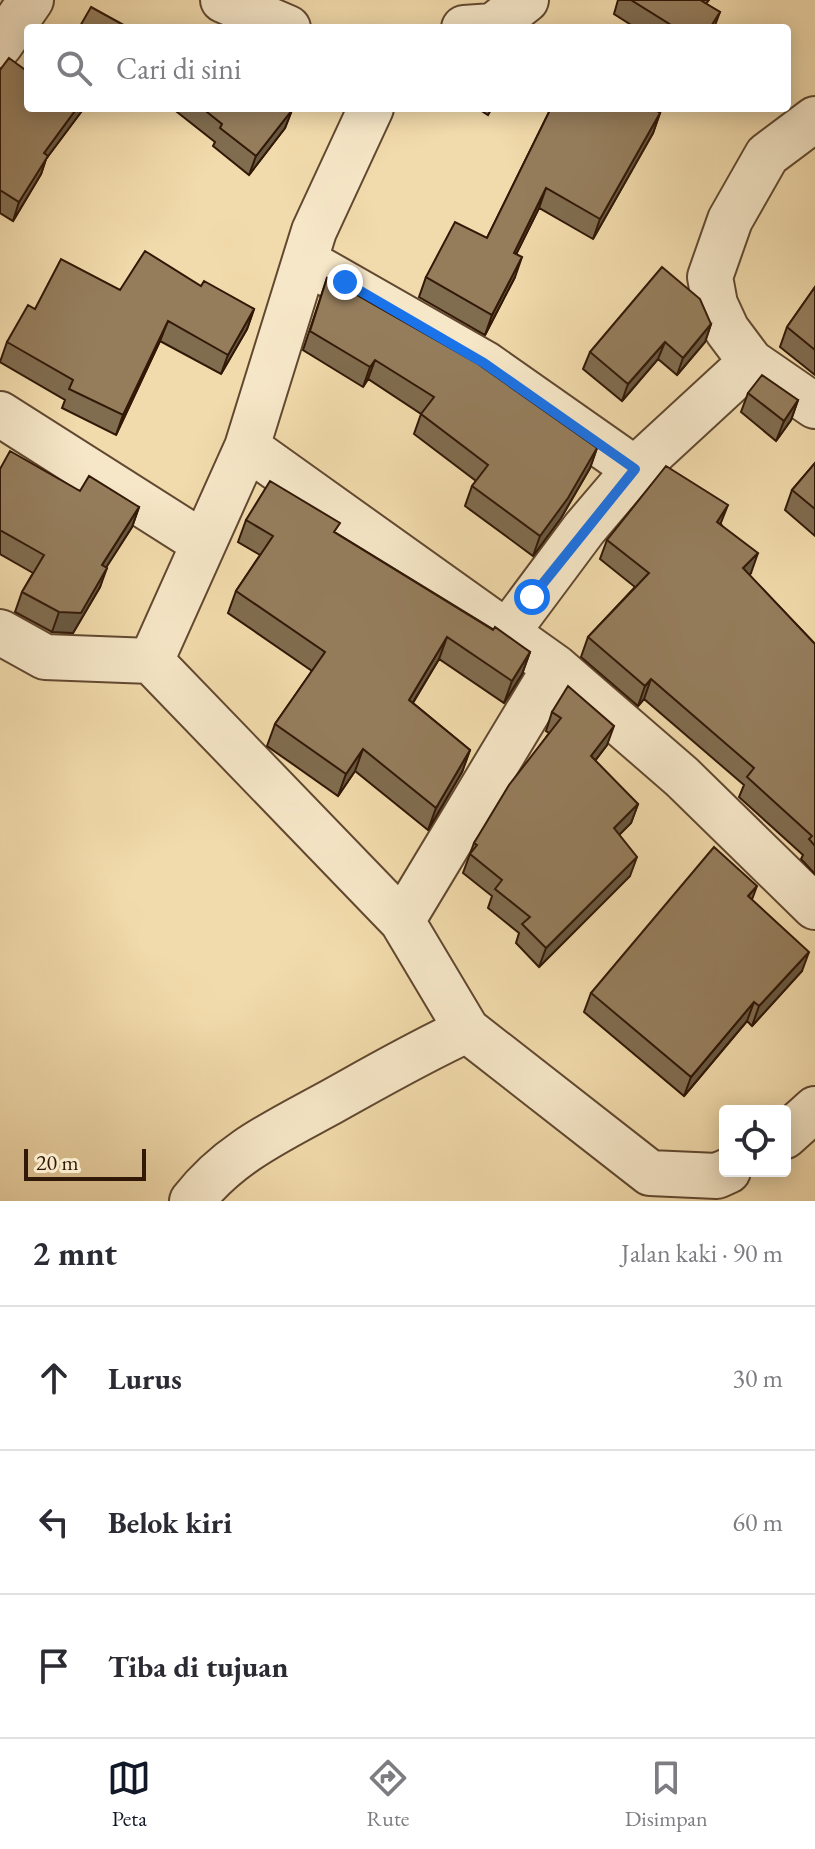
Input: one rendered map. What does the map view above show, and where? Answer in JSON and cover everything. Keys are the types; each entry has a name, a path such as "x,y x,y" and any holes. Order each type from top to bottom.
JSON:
{"street":[{"path":"0,45 31,0"},
{"path":"223,0 279,24"},
{"path":"496,24 526,0"},
{"path":"151,661 247,447 305,261 369,112"},
{"path":"815,119 767,155 730,220 710,277 715,304 727,330 751,362 815,406"},
{"path":"305,261 484,363 635,469"},
{"path":"508,631 584,529 635,469 751,362"},
{"path":"0,414 203,543"},
{"path":"247,447 555,667 714,807 815,907"},
{"path":"0,632 45,657 151,661 402,921 467,1030 650,1173 719,1175"},
{"path":"402,921 555,667"},
{"path":"192,1201 208,1180 252,1143 404,1058 467,1030"},
{"path":"791,1131 815,1109"}],"building":[{"path":"631,0 703,0 720,12 712,24 670,24"},
{"path":"91,7 122,24 81,24"},
{"path":"9,58 24,69 24,112 74,112 44,153 48,156 19,202 0,190 0,70"},
{"path":"207,112 290,112 256,156 220,128 222,124"},
{"path":"549,112 660,113 600,219 546,188 514,253 522,257 492,315 426,277 455,222 487,238"},
{"path":"145,251 201,286 204,281 254,309 228,355 168,321 123,415 69,389 73,380 7,342 28,305 35,309 61,259 120,290"},
{"path":"662,267 700,299 711,324 683,358 665,342 628,384 590,352"},
{"path":"327,278 478,364 597,448 568,498 540,536 472,486 488,465 421,414 434,397 375,360 370,367 310,331"},
{"path":"815,287 815,350 787,327"},
{"path":"762,375 798,400 784,421 748,393"},
{"path":"10,451 80,491 89,476 139,507 102,565 107,568 81,613 59,612 22,592 44,555 0,530 0,469"},
{"path":"815,463 815,509 792,490"},
{"path":"666,466 728,505 717,522 758,553 743,568 815,644 815,846 809,839 812,836 747,777 754,768 651,679 645,686 588,637 649,573 607,540"},
{"path":"270,481 340,523 334,532 493,630 495,627 530,652 512,681 447,637 409,700 470,750 436,808 363,749 346,774 275,724 325,652 236,591 273,536 246,520"},
{"path":"568,686 614,726 591,756 638,804 614,828 637,857 546,948 522,924 530,917 495,889 502,880 470,854 509,785 561,718 552,712"},
{"path":"714,847 757,886 748,896 809,952 759,1006 754,1002 691,1077 591,993"}],"route":[{"path":"345,282 484,363 635,469 532,597"}]}
